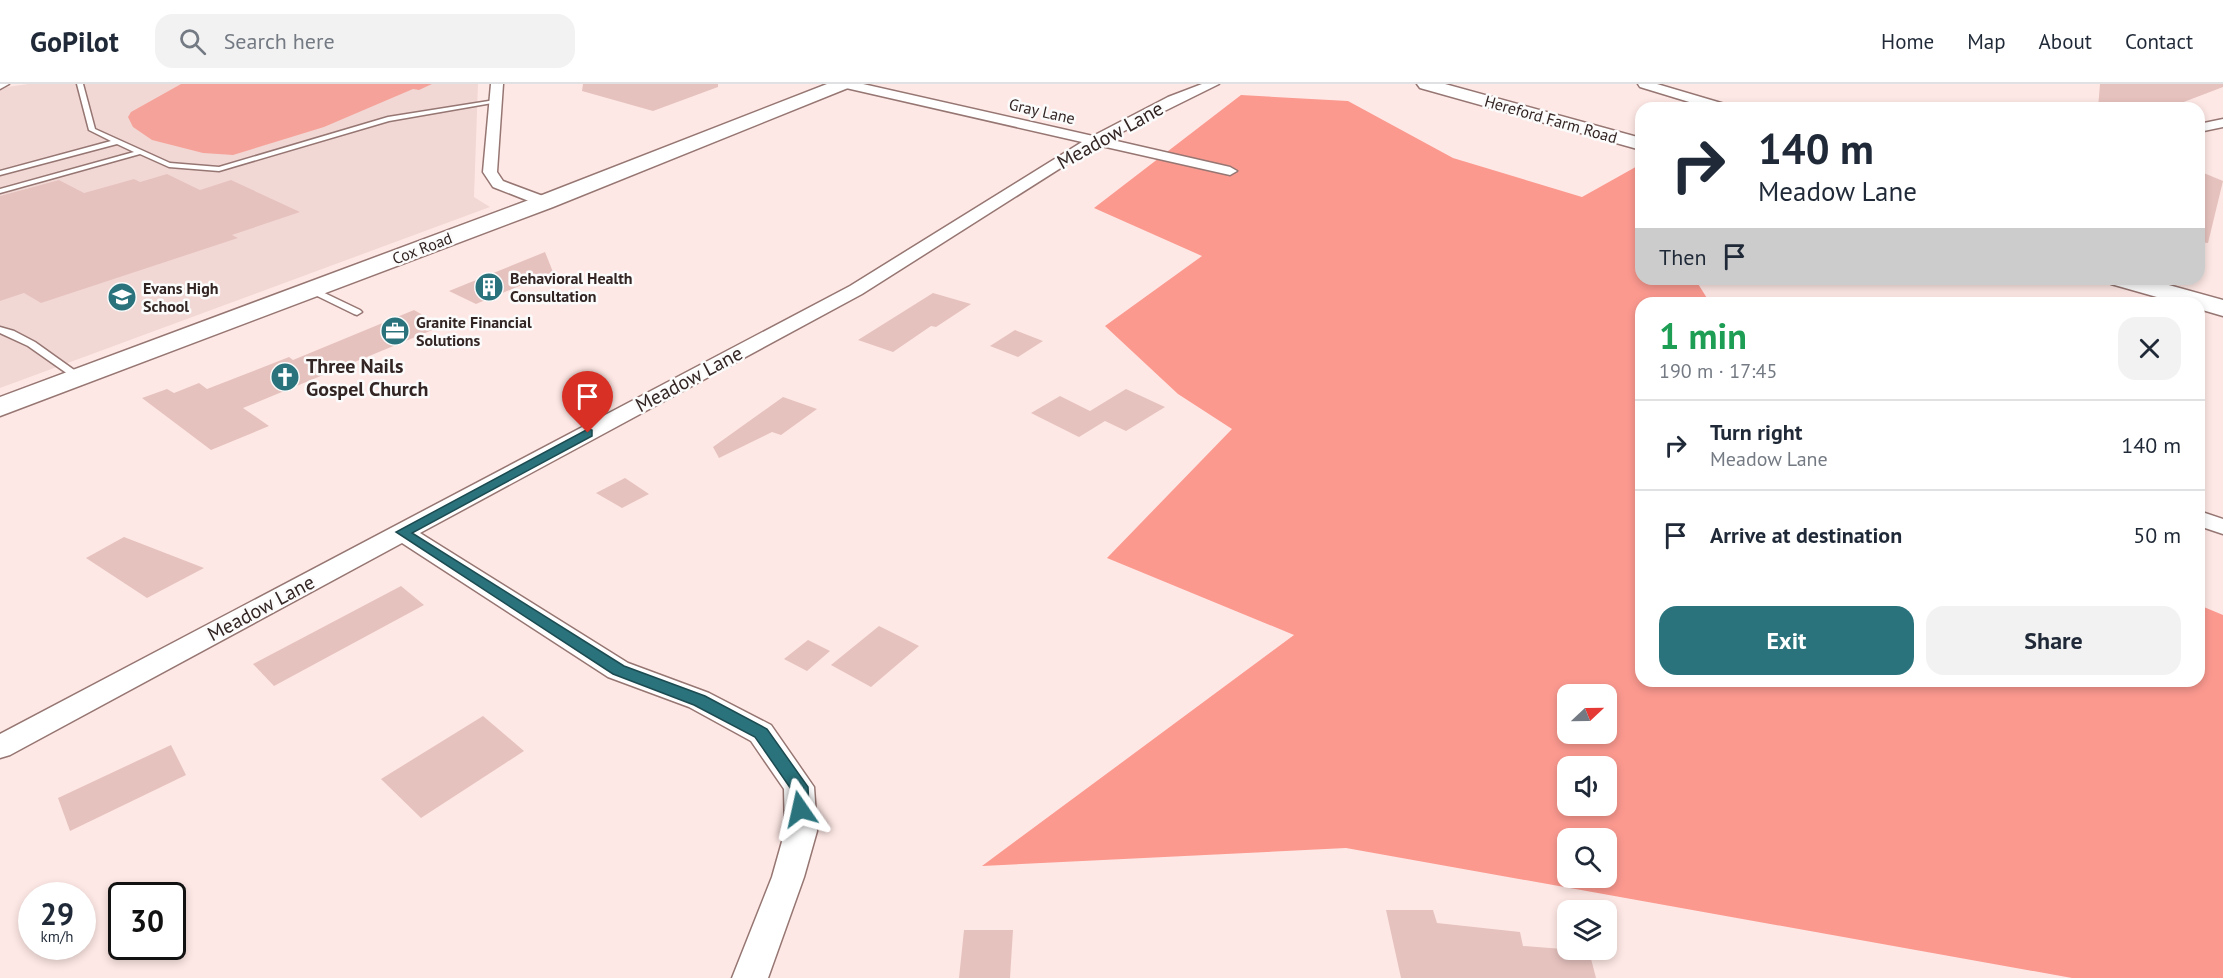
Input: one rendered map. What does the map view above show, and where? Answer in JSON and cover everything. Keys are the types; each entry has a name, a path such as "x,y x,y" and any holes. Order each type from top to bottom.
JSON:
{"street":[{"path":"497,84 490,172 498,184 545,202"},
{"name":"Gray Lane","path":"844,84 1230,171"},
{"name":"Cox Road","path":"0,407 545,202 844,84"},
{"name":"Meadow Lane","path":"0,747 856,290 1095,140 1173,100 1213,84"},
{"name":"Hereford Farm Road","path":"1426,84 1635,142"},
{"path":"1644,84 1704,102"},
{"path":"1668,91 1693,84"},
{"path":"2205,127 2223,123"},
{"path":"2141,285 2184,297"},
{"path":"2205,303 2223,308"},
{"path":"2205,520 2223,527"},
{"path":"402,532 618,670 699,700 761,733 799,787 801,831 788,877 750,978"}],"lane":[{"path":"80,84 92,130 169,165 219,169 388,119 495,102"},
{"path":"0,173 117,142"},
{"path":"0,190 140,152"},
{"path":"312,290 357,312"},
{"path":"0,330 40,348 64,369 79,377"}],"shaded area":[{"name":"Evans High School","path":"28,84 478,84 474,197 490,207 0,388 0,88"},
{"path":"181,84 432,84 419,90 413,89 324,127 233,155 203,153 152,140 133,127 128,117 131,112"},
{"path":"1241,95 1348,101 1453,158 1582,197 1635,167 1635,285 1699,285 1706,297 1635,297 1635,687 2205,687 2205,608 2223,615 2223,978 2072,978 1569,888 1617,888 1617,828 1557,828 1557,886 1346,848 982,866 1294,635 1107,558 1232,429 1178,394 1105,326 1202,256 1094,208"}],"building":[{"path":"583,84 718,84 718,87 653,111 582,91"},
{"path":"2100,84 2223,84 2223,87 2184,102 2098,102"},
{"path":"167,174 200,190 231,180 300,212 232,235 238,238 41,303 24,293 0,301 0,196 59,180 84,193 134,179 140,182"},
{"path":"2205,174 2223,181 2208,243 2205,243"},
{"name":"Behavioral Health Consultation","path":"545,252 553,272 476,304 449,291"},
{"path":"933,293 971,304 936,327 931,326 893,352 858,340"},
{"path":"414,310 442,326 243,408 269,426 211,450 142,398 167,389 174,393 199,383 207,389 289,357 293,360"},
{"path":"1015,330 1043,341 1018,357 990,346"},
{"path":"1126,389 1165,407 1126,431 1105,421 1079,437 1031,413 1060,396 1090,411"},
{"path":"783,397 817,409 781,435 772,432 719,458 713,447"},
{"path":"625,478 649,494 622,508 596,493"},
{"path":"124,537 204,568 147,598 86,558"},
{"path":"401,586 424,605 274,686 253,664"},
{"path":"879,626 919,646 871,687 831,665"},
{"path":"808,640 830,651 807,671 784,659"},
{"path":"483,716 524,751 421,818 381,779"},
{"path":"171,745 186,775 70,831 58,798"},
{"path":"1386,910 1433,910 1437,923 1520,932 1523,946 1557,949 1557,960 1591,960 1596,978 1401,978"},
{"path":"964,930 1013,930 1010,978 959,978"}],"place":[{"name":"Behavioral Health Consultation","path":"489,287"},
{"name":"Evans High School","path":"122,297"},
{"name":"Granite Financial Solutions","path":"395,331"},
{"name":"Three Nails Gospel Church","path":"285,377"}],"route":[{"path":"588,433 402,532 618,670 699,700 761,733 799,787 800,809"}]}
